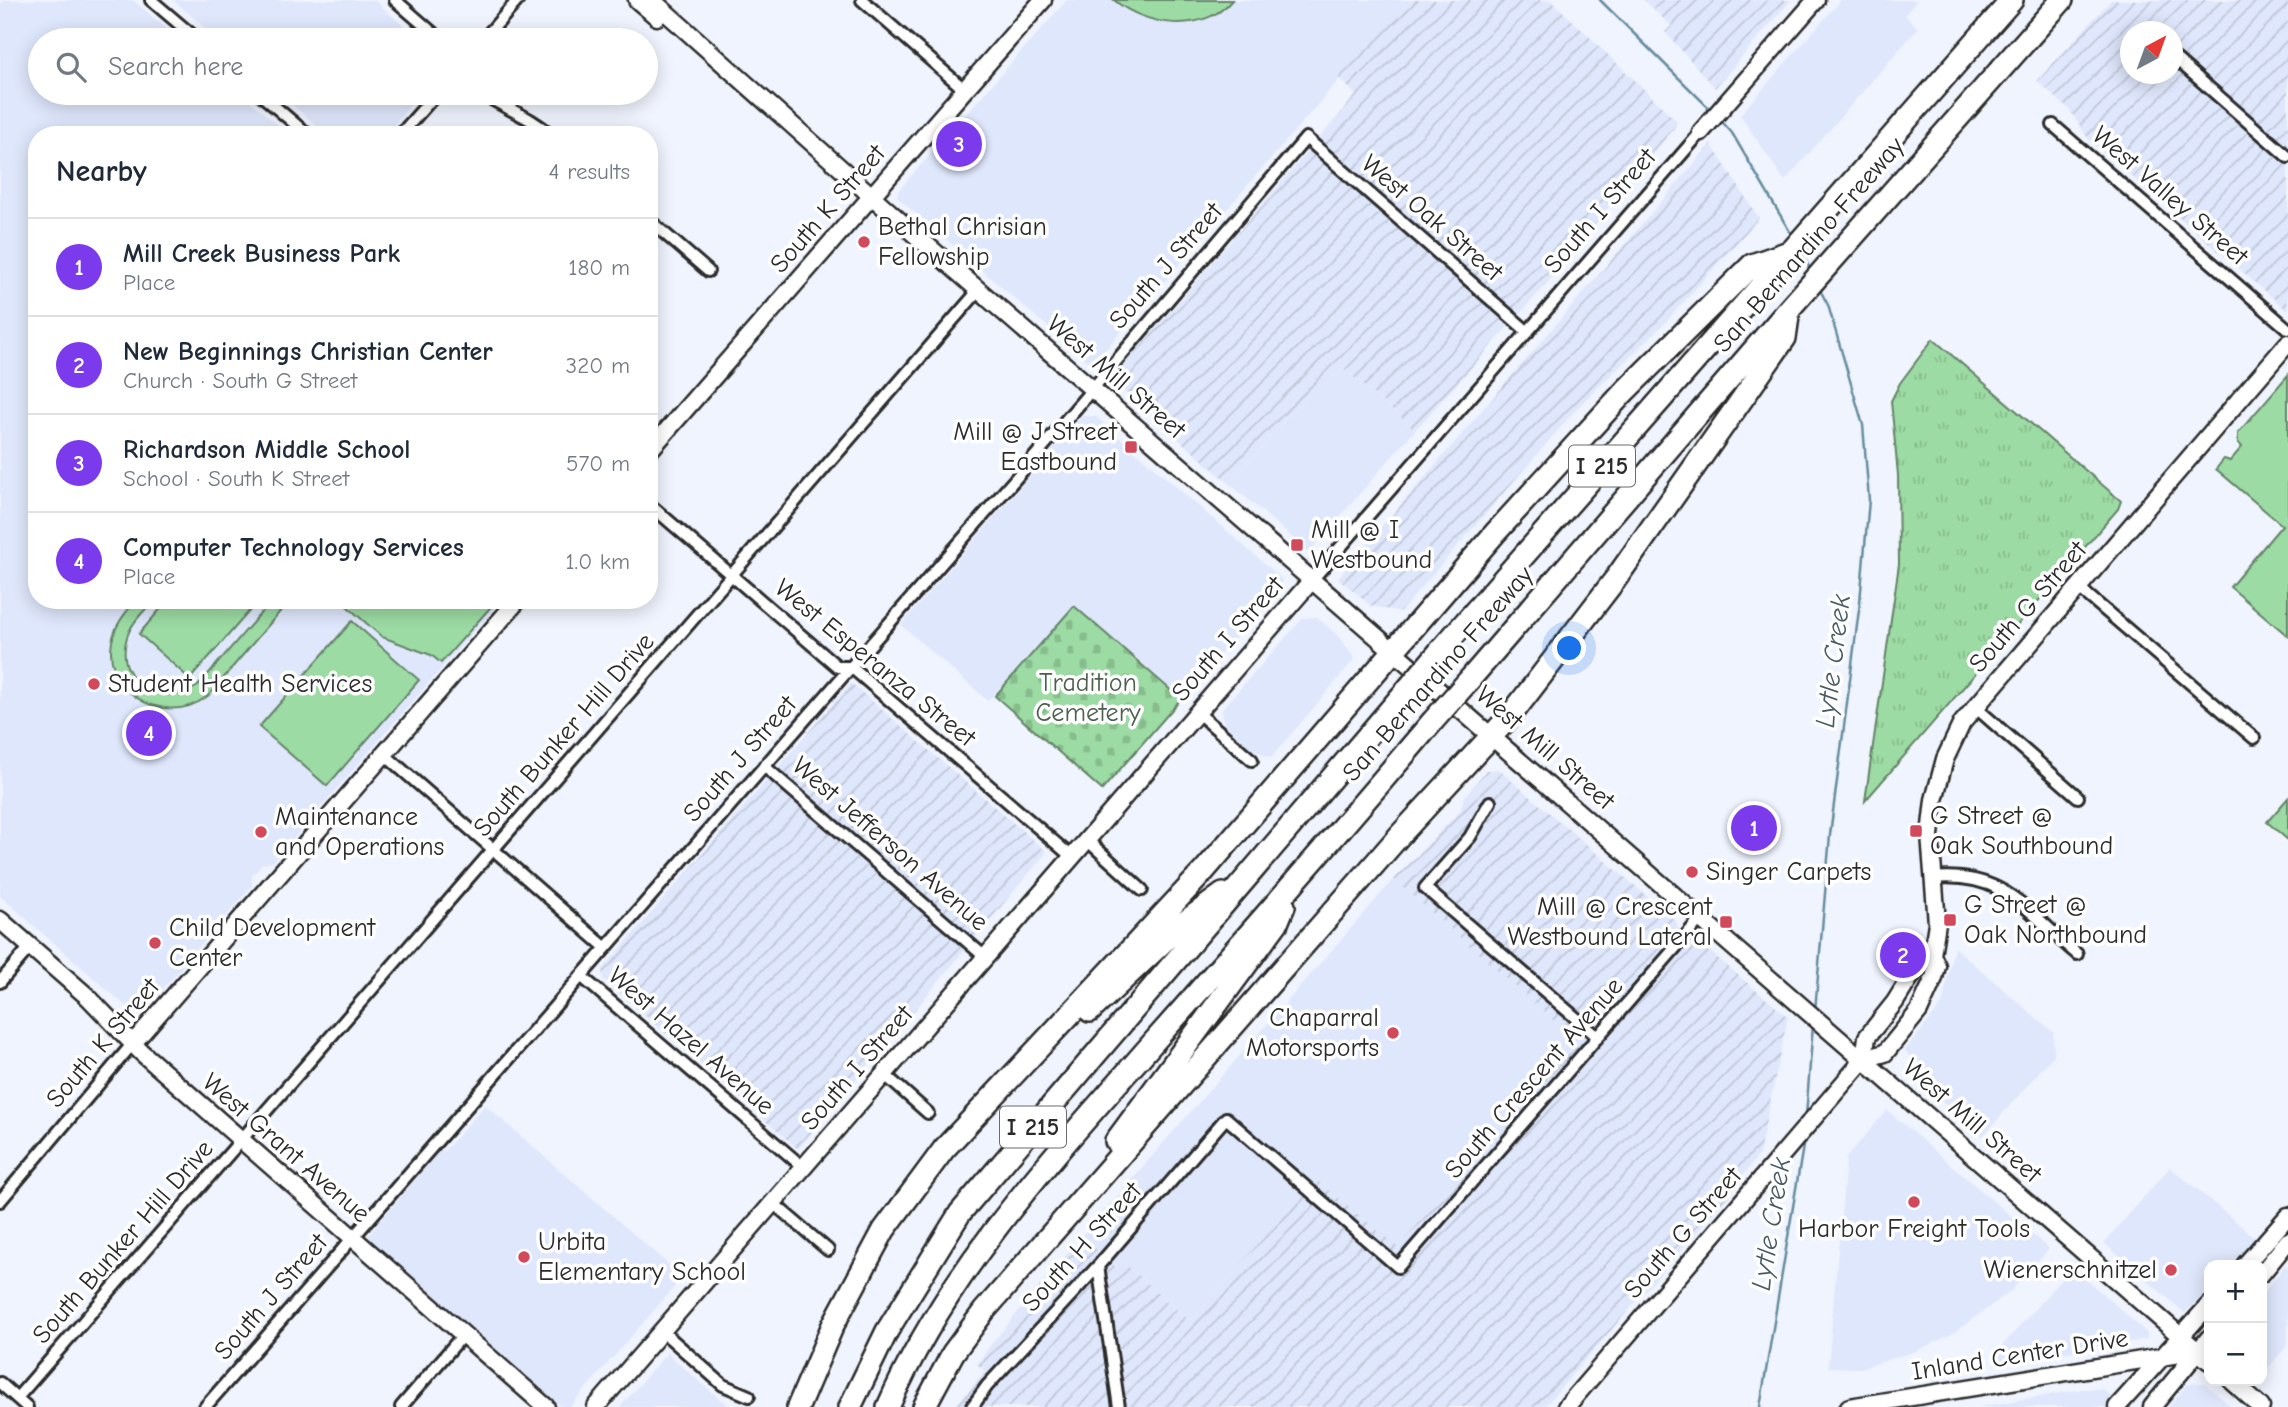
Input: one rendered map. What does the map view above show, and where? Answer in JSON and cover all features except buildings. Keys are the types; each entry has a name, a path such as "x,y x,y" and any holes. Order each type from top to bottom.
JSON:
{"highway":[{"name":"San Bernardino Freeway","path":"850,1407 887,1331 960,1213 1253,872 1758,273 1789,252 2012,0"},
{"name":"San Bernardino Freeway","path":"888,1407 920,1346 988,1237 1032,1181 1832,259 2062,0"},
{"path":"798,1407 832,1325 863,1268 904,1200 944,1149 1212,862 1394,650 1625,391 1758,273"},
{"path":"924,1407 953,1353 984,1311 1491,734 1511,715 1601,599 1785,338 1789,309"},
{"path":"863,1268 925,1186 991,1111 1182,924 1253,872"},
{"path":"984,1311 995,1289 1104,1158 1277,923 1295,881"}],"main road":[{"name":"West Mill Street","path":"637,0 802,144 815,147"},
{"name":"West Mill Street","path":"652,0 808,136 815,147 2204,1356"},
{"name":"South K Street","path":"658,434 1043,0"},
{"name":"South I Street","path":"1701,132 1816,0"},
{"name":"South G Street","path":"1864,1059 1885,1053 1919,1011 1934,978 1937,966 1932,955 1937,923 1930,835 1936,790 1954,738 1974,706 2288,343"},
{"name":"South I Street","path":"596,1407 1312,580"},
{"name":"South K Street","path":"134,1042 509,609"},
{"name":"West Grant Avenue","path":"0,920 134,1042 141,1052 545,1407"},
{"name":"South G Street","path":"1566,1407 1864,1059 1867,1037 1895,1002 1921,960 1932,955"},
{"path":"2249,1260 2288,1216"},
{"path":"2267,1267 2288,1241"},
{"path":"2117,1407 2204,1311"},
{"path":"2152,1407 2204,1356"},
{"name":"Inland Center Drive","path":"1849,1407 2076,1368 2160,1358 2204,1356"},
{"path":"2238,1386 2261,1407"}],"street":[{"path":"152,0 184,28"},
{"path":"395,0 427,28"},
{"path":"492,28 517,0"},
{"path":"862,0 965,90"},
{"path":"2183,65 2288,157"},
{"path":"273,105 298,126"},
{"path":"408,126 426,105"},
{"path":"499,105 509,112 527,117 539,126"},
{"name":"West Valley Street","path":"2053,125 2288,329"},
{"name":"South I Street","path":"1312,580 1701,132"},
{"name":"West Oak Street","path":"1307,138 1528,332"},
{"name":"South J Street","path":"205,1407 851,667 1307,138"},
{"path":"658,228 708,271"},
{"name":"South Bunker Hill Drive","path":"17,1398 494,852 979,290"},
{"name":"West Esperanza Street","path":"658,513 838,667 851,667 1072,857"},
{"path":"2078,587 2254,738"},
{"path":"1974,706 2078,797"},
{"path":"1197,712 1252,760"},
{"name":"West Hazel Avenue","path":"384,754 606,948"},
{"name":"West Jefferson Avenue","path":"764,766 985,957"},
{"path":"1489,802 1470,836 1425,888 1598,1037"},
{"path":"1087,841 1142,890"},
{"path":"1932,878 1972,877 1995,884 2077,954"},
{"name":"South Crescent Avenue","path":"1226,1118 1398,1268 1702,917"},
{"path":"0,982 30,947"},
{"name":"West Hazel Avenue","path":"581,976 804,1168"},
{"name":"South K Street","path":"0,1201 134,1042"},
{"path":"884,1074 928,1113"},
{"name":"South H Street","path":"972,1407 987,1386 1098,1266 1226,1118"},
{"path":"773,1203 828,1250"},
{"path":"1098,1266 1119,1407"},
{"path":"662,1331 723,1385 749,1396"},
{"path":"401,1407 463,1335"},
{"path":"0,1383 27,1407"}],"shaded area":[{"path":"4,0 133,0 166,28 28,28 28,105 255,105 279,126 28,126 28,609 493,609 273,862 262,864 252,876 252,886 141,1014 135,1014 0,896 0,5"},
{"path":"173,0 374,0 406,28 205,28"},
{"path":"1067,0 1408,0 1092,365 897,197 898,191"},
{"path":"1406,0 1551,0 1677,121 1675,127 1544,287 1415,430 1336,362 1230,484 1113,382 1117,374 1356,95 1338,77"},
{"path":"1644,0 1791,0 1715,88 1665,32 1671,26"},
{"path":"1841,0 1917,0 1905,15 1918,28 1785,181 1740,115"},
{"path":"2111,0 2288,0 2288,311 2089,140 2069,109 2037,81"},
{"path":"293,105 411,105 393,126 317,126"},
{"path":"1711,144 1759,218 1665,323 1581,404 1400,612 1371,606 1338,578"},
{"path":"1336,362 1415,430 1309,552 1230,484"},
{"path":"1082,416 1095,416 1281,578 1282,584 1181,699 1074,606 988,701 901,625"},
{"path":"1317,617 1339,637 1355,659 1271,758 1252,749 1224,723 1222,709 1303,618"},
{"path":"851,683 1047,852 798,1149 603,979 602,970"},
{"path":"1498,769 1676,921 1679,931 1701,944 1788,1017 1759,1154 1729,1195 1544,1407 955,1407 985,1371 977,1364 992,1343 1082,1236 1117,1268 1123,1262 1190,1321 1315,1179 1398,1247 1578,1042 1394,879 1460,811 1464,798 1486,770"},
{"path":"1394,879 1578,1041 1398,1248 1315,1180 1190,1321 1123,1262 1118,1268 1082,1236"},
{"path":"1954,947 2053,1032 2054,1055 1983,1136 1907,1071 1911,1059 1905,1050 1942,1005"},
{"name":"Urbita Elementary School","path":"485,1105 683,1277 570,1407 562,1407 366,1238 441,1149 444,1151"},
{"path":"1887,1110 2049,1249 2010,1292 1952,1334 1916,1351 1862,1368 1828,1367 1846,1158"},
{"path":"2170,1167 2257,1239 2236,1260 2204,1260 2204,1294 2185,1313 2104,1243"},
{"path":"2285,1265 2288,1267 2288,1345 2267,1369 2267,1323 2267,1288"},
{"path":"2072,1267 2147,1333 2147,1339 1996,1364 1994,1355"},
{"path":"667,1353 729,1407 620,1407"},
{"path":"2204,1383 2204,1386 2232,1407 2168,1407 2188,1384"},
{"path":"2083,1389 2103,1389 2113,1398 2105,1407 1979,1407"}],"green space":[{"path":"1114,0 1232,0 1220,11 1206,18 1174,23 1141,16"},
{"path":"1933,339 2121,501 2118,509 1865,801 1899,564 1898,475 1891,401 1900,383"},
{"path":"2288,375 2288,636 2230,587 2282,525 2216,469 2224,459 2230,461 2242,447 2238,442 2238,433"},
{"name":"Tradition Cemetery","path":"1074,606 1181,699 1102,790 995,696"},
{"path":"129,609 146,609 130,630 126,641 128,669 135,680 146,688 171,694 198,686 264,609 282,609 209,695 188,706 170,708 152,705 136,697 123,685 114,669 111,651 115,631"},
{"path":"160,609 251,609 190,679 139,634"},
{"path":"350,609 489,609 441,663 431,655 382,637"},
{"path":"352,621 419,680 327,786 259,727"},
{"path":"2288,798 2288,840 2267,822"}],"waterway":[{"name":"Lytle Creek","path":"1600,0 1712,111"},
{"name":"Lytle Creek","path":"1719,118 1732,133 1793,237"},
{"name":"Lytle Creek","path":"1801,252 1811,271"},
{"name":"Lytle Creek","path":"1815,1011 1830,835 1860,602 1869,500 1863,425 1828,305 1820,290"},
{"name":"Lytle Creek","path":"1806,1116 1813,1025"},
{"name":"Lytle Creek","path":"1760,1407 1804,1140"}],"place":[{"name":"Richardson Middle School","path":"959,144"},
{"name":"Bethal Chrisian Fellowship","path":"864,242"},
{"name":"Mill @ J Street Eastbound","path":"1131,447"},
{"name":"Mill @ I Westbound","path":"1297,545"},
{"name":"Student Health Services","path":"94,684"},
{"name":"Computer Technology Services","path":"149,733"},
{"name":"Mill Creek Business Park","path":"1754,828"},
{"name":"G Street @ Oak Southbound","path":"1916,831"},
{"name":"Maintenance and Operations","path":"261,832"},
{"name":"Singer Carpets","path":"1692,872"},
{"name":"G Street @ Oak Northbound","path":"1950,920"},
{"name":"Mill @ Crescent Westbound Lateral","path":"1726,922"},
{"name":"Child Development Center","path":"155,943"},
{"name":"New Beginnings Christian Center","path":"1903,955"},
{"name":"Chaparral Motorsports","path":"1393,1033"},
{"name":"Harbor Freight Tools","path":"1914,1202"},
{"name":"Urbita Elementary School","path":"524,1257"},
{"name":"Wienerschnitzel","path":"2171,1270"}]}
